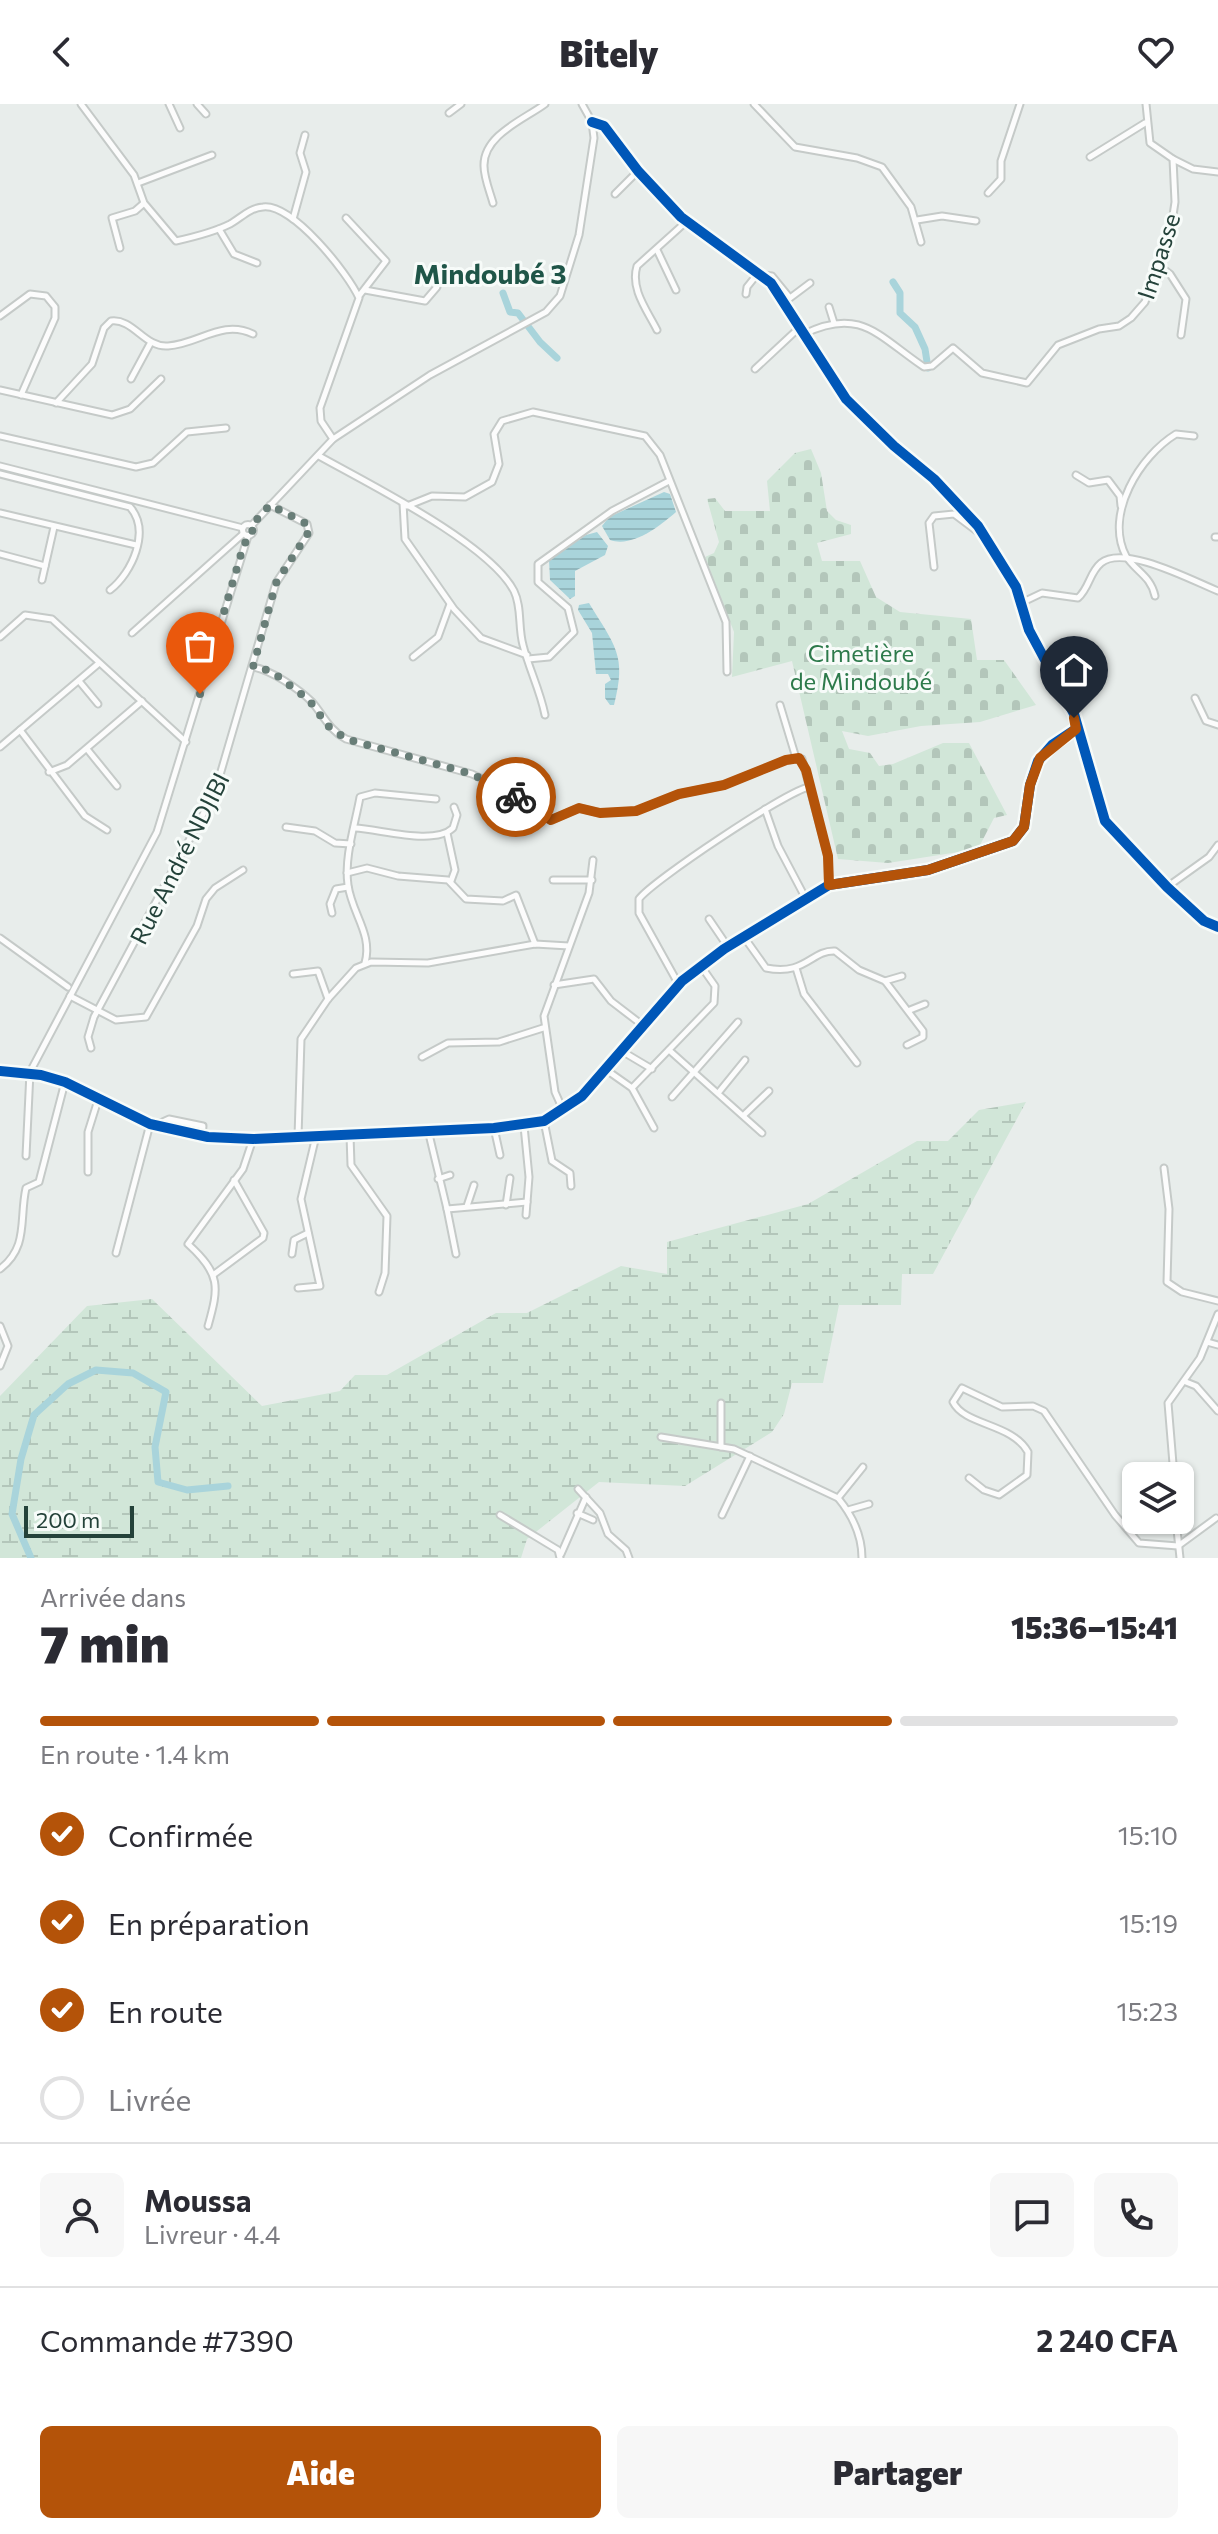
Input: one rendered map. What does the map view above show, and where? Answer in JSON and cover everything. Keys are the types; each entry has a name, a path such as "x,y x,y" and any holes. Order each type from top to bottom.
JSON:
{"street":[{"path":"81,104 138,183 144,203 176,241 219,229 258,207 273,207 293,219 338,264 359,296"},
{"path":"169,104 180,128"},
{"path":"197,104 206,114"},
{"path":"449,113 461,104"},
{"path":"493,203 484,168 490,147 499,136 545,104"},
{"path":"0,466 253,533 251,526 333,439 430,375 529,321 557,301 578,241 593,145 592,122 582,104"},
{"path":"754,104 795,147 857,158 882,167 900,189 917,220 921,242"},
{"path":"988,193 1001,179 1001,161 1020,104"},
{"path":"1146,104 1145,123 1150,143 1193,169 1218,172"},
{"path":"592,122 604,126 638,171 687,221 761,273 779,292 846,399 974,520 1016,587 1029,630 1074,714 1105,821 1167,887 1204,921 1218,927"},
{"path":"1090,157 1145,123"},
{"path":"293,219 306,172 300,153 305,135"},
{"path":"138,183 212,155"},
{"name":"Impasse","path":"804,334 834,323 854,323 876,330 924,367 932,366 953,348 977,370 1015,383 1027,383 1058,345 1099,329 1119,326 1138,312 1157,264 1175,202 1173,159"},
{"path":"615,194 638,171"},
{"path":"120,248 112,218 135,211 144,203"},
{"path":"917,220 942,216 976,221"},
{"path":"333,439 321,421 320,408 359,296 386,261 346,218"},
{"path":"657,330 634,281 637,266 687,221"},
{"path":"219,229 234,254 257,263"},
{"path":"657,250 676,290"},
{"path":"1157,264 1170,274 1186,299 1181,335"},
{"path":"761,273 772,276 790,298 810,283"},
{"path":"746,294 747,287 761,273"},
{"path":"365,290 425,301 433,296 437,287"},
{"path":"0,316 30,294 46,296 55,307 55,318 21,395"},
{"path":"829,307 834,323"},
{"path":"56,403 92,364 104,328 111,321 123,322 151,342 171,346 234,327 253,334"},
{"path":"755,369 800,327"},
{"path":"131,379 151,342"},
{"path":"0,390 118,414 130,409 161,379"},
{"path":"405,505 432,496 465,497 492,482 499,471 493,440 497,427 526,412 610,426 645,436 660,455 726,622 727,672"},
{"path":"0,436 136,467 153,463 187,432 226,428"},
{"path":"1120,511 1148,455 1176,434 1194,436"},
{"path":"319,456 405,505 487,561 510,585 518,602 528,657 545,715"},
{"path":"0,474 130,507 140,526 136,545 122,578 110,590"},
{"path":"1076,475 1089,483 1110,482 1120,496 1119,531 1127,557 1145,573 1155,596"},
{"path":"405,505 405,539 450,604 481,638 528,657 549,657 574,632 568,608 538,582 538,564 603,517 669,481"},
{"name":"Rue André NDJIBI","path":"91,1048 89,1032 215,792 276,583 310,530 307,524 270,505"},
{"path":"0,513 136,545"},
{"path":"934,567 929,523 934,516 954,514 986,538"},
{"path":"42,580 54,527"},
{"path":"132,633 243,531"},
{"path":"26,1156 30,1072 157,832 186,742 243,531"},
{"path":"0,554 45,566"},
{"path":"1021,603 1042,593 1078,598 1086,590 1092,573 1103,561 1116,556 1127,557 1218,591"},
{"path":"413,657 438,637 450,604"},
{"path":"0,637 25,615 52,619 186,742"},
{"path":"0,747 98,664"},
{"path":"253,667 271,671 309,700 328,726 346,739 472,774 505,790 551,820 579,808 600,813 636,811 679,794 724,785 796,758"},
{"path":"79,681 98,704"},
{"path":"1195,698 1206,721 1218,725"},
{"path":"49,772 64,767 142,701"},
{"path":"780,705 796,758 804,762 828,856 829,885"},
{"path":"0,1071 30,1072 65,1082 152,1125 202,1136 253,1139 350,1135 524,1126 544,1121 582,1096 641,1024 701,966 829,885 928,870 1013,841 1024,827 1030,785 1040,758 1076,729"},
{"path":"20,730 49,772 90,821 107,830"},
{"path":"87,749 117,786"},
{"path":"679,985 639,913 639,899 644,892 765,809 794,791 809,787"},
{"path":"298,1137 299,1046 328,999 365,963 369,940 348,887 347,873 360,797 365,794 436,799"},
{"path":"355,828 421,836 447,833 456,821 454,807"},
{"path":"765,809 789,871 807,901"},
{"path":"286,827 315,831 335,843 351,844"},
{"path":"447,833 455,870 451,881"},
{"path":"1167,887 1218,845"},
{"path":"563,1110 555,1092 544,1028 553,985 592,880 593,860"},
{"path":"347,873 370,868 398,876 451,881"},
{"path":"0,938 68,987 71,996 99,1012 119,1021 146,1017 197,926 210,893 243,870"},
{"path":"553,880 592,880"},
{"path":"583,880 587,896"},
{"path":"451,881 462,899 496,902 516,895 535,944"},
{"path":"332,913 330,904 336,889 348,887"},
{"path":"709,919 728,947"},
{"path":"744,937 766,968 796,968 821,953 835,951 859,970 885,981 910,1010 924,1034 907,1045"},
{"path":"365,963 428,963 535,944 569,946"},
{"path":"632,1088 717,997 715,986 701,966"},
{"path":"796,968 804,994 857,1063"},
{"path":"293,974 318,971 328,999"},
{"path":"885,981 902,976"},
{"path":"553,985 594,979 611,1001 641,1024"},
{"path":"68,987 77,986"},
{"path":"910,1010 925,1004"},
{"path":"672,1097 738,1022"},
{"path":"422,1057 448,1043 499,1042 544,1028"},
{"path":"620,1050 652,1069"},
{"path":"669,1050 745,1114 762,1133"},
{"path":"719,1092 745,1060"},
{"path":"605,1069 632,1088 654,1128"},
{"path":"0,1269 12,1260 19,1246 24,1228 24,1193 28,1185 39,1182 53,1118 65,1082"},
{"path":"745,1114 769,1091"},
{"path":"88,1172 88,1132 98,1100"},
{"path":"152,1125 169,1119 203,1126 202,1136"},
{"path":"544,1121 552,1161 570,1173 571,1186"},
{"path":"116,1253 152,1125"},
{"path":"524,1126 529,1177 526,1215"},
{"path":"494,1128 500,1155"},
{"path":"428,1130 456,1254"},
{"path":"350,1135 351,1165 387,1216 385,1273 379,1292"},
{"path":"298,1288 320,1286 301,1199 316,1136"},
{"path":"208,1326 217,1304 213,1275 206,1262 188,1244 248,1159 253,1139"},
{"path":"1164,1168 1169,1209 1167,1282 1182,1292 1218,1301"},
{"path":"438,1179 450,1175"},
{"path":"506,1205 510,1178"},
{"path":"213,1275 259,1243 264,1236 234,1180"},
{"path":"467,1206 474,1185"},
{"path":"447,1209 527,1202"},
{"path":"292,1254 294,1240 308,1233"},
{"path":"1173,1462 1167,1409 1186,1382 1218,1314"},
{"path":"0,1326 8,1346 0,1366"},
{"path":"1207,1342 1218,1345"},
{"path":"1186,1382 1196,1386 1218,1411"},
{"path":"969,1478 984,1490 999,1495 1027,1475 1028,1452 1005,1431 957,1410 954,1397 962,1388 1002,1407 1033,1406 1044,1411 1115,1515 1139,1543 1178,1546 1216,1518"},
{"path":"721,1403 721,1447"},
{"path":"661,1437 721,1447 750,1456 838,1498 848,1510 861,1544 862,1558"},
{"path":"722,1515 750,1456"},
{"path":"838,1498 863,1467"},
{"path":"578,1489 600,1513 608,1534 624,1547 629,1558"},
{"path":"500,1515 560,1556 586,1497"},
{"path":"848,1510 869,1504"},
{"path":"577,1513 593,1520"},
{"path":"1177,1534 1178,1558"},
{"path":"1167,1546 1178,1558"}],"green space":[{"name":"Cimetière de Mindoubé","path":"811,449 821,473 827,511 836,520 851,525 851,534 817,543 822,561 860,561 876,597 900,612 971,619 977,660 1004,660 1036,705 980,722 921,726 868,736 842,731 849,749 870,753 879,766 893,764 943,743 969,743 1007,815 994,818 978,849 888,863 838,859 792,661 732,677 734,632 705,557 714,553 719,542 707,499 715,498 725,511 770,511 767,481 795,453"},
{"path":"1026,1102 933,1274 902,1274 901,1305 839,1305 823,1383 792,1383 784,1414 772,1432 685,1486 599,1482 527,1539 521,1558 0,1558 0,1396 87,1306 152,1299 262,1406 340,1391 355,1375 387,1375 496,1313 527,1313 621,1266 667,1274 667,1242 808,1204 917,1141 948,1141 979,1110"}],"water":[{"path":"664,492 670,494 676,512 655,529 637,538 619,542 610,540 602,526 609,517"},
{"path":"597,532 608,546 605,555 575,571 575,596 570,599 550,580 549,560 586,535"},
{"path":"589,603 612,641 619,662 614,705 610,705 605,698 605,684 611,680 608,674 596,674 592,633 578,610 579,605"}],"waterway":[{"path":"893,282 900,293 900,313 915,327 925,349 928,368"},
{"path":"503,293 510,312 518,313 557,358"},
{"path":"31,1558 12,1514 21,1459 34,1415 68,1384 96,1370 133,1373 166,1392 155,1447 158,1482 187,1490 228,1486"}],"cycle path":[{"path":"592,122 604,126 638,171 681,217 771,283 846,399 894,446 934,479 978,526 1016,587 1029,630 1074,714 1105,821 1167,887 1204,921 1218,927"},
{"path":"0,1071 41,1075 65,1082 150,1124 208,1137 253,1139 494,1128 544,1121 582,1096 682,981 724,949 829,885 928,870 1013,841 1024,827 1030,785 1038,761 1052,745 1076,729"}],"way so far":[{"path":"200,694 244,544 253,533 251,526 270,505 307,524 310,530 276,583 253,667 271,671 309,700 328,726 346,739 472,774 516,797"}],"district":[{"name":"Mindoubé 3","path":"490,273"}],"route":[{"path":"516,797 551,820 579,808 600,813 636,811 679,794 724,785 786,760 799,758 806,770 828,856 829,885 871,880 928,870 1013,841 1024,827 1030,785 1038,761 1052,745 1076,729 1074,718"}]}
